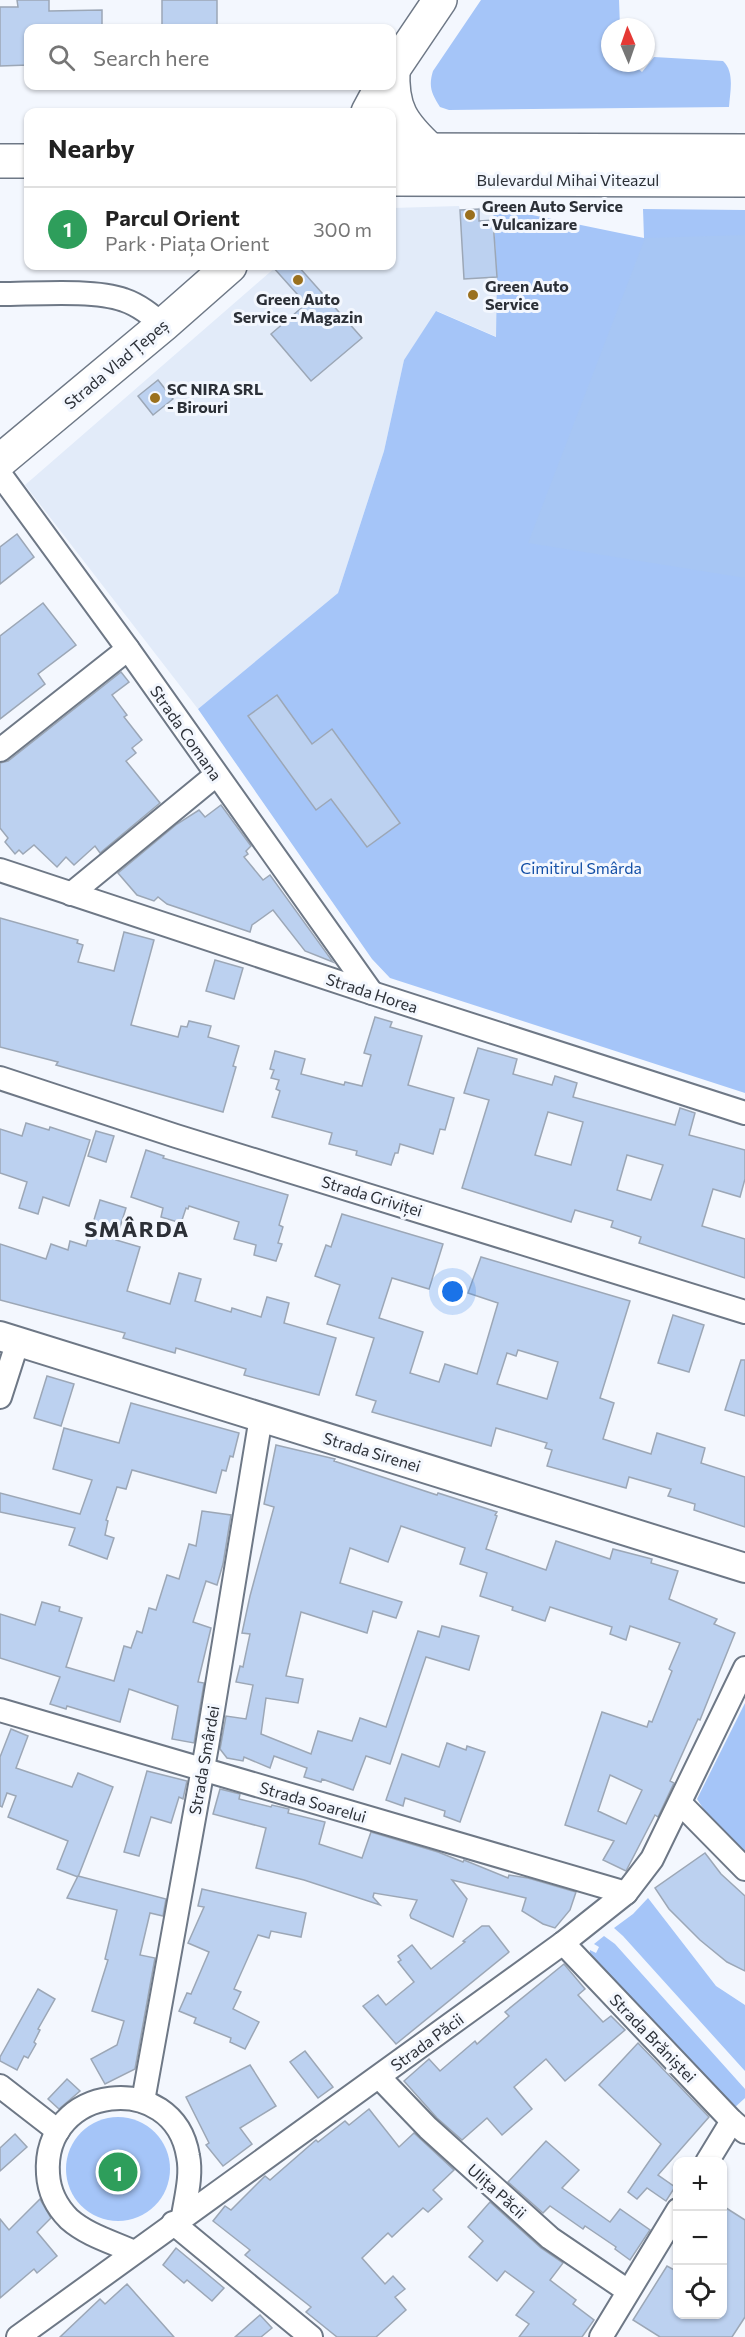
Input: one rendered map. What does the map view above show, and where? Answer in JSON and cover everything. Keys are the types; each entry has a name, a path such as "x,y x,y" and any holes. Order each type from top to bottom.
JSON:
{"main road":[{"path":"396,65 440,0"},
{"path":"392,90 394,104 402,120 430,150"},
{"name":"Bulevardul Mihai Viteazul","path":"396,150 745,151"},
{"path":"0,161 24,160"},
{"name":"Bulevardul Mihai Viteazul","path":"396,179 745,180"},
{"name":"Strada Vlad Țepeș","path":"0,461 225,270"}],"street":[{"path":"0,294 107,296 124,300 141,308 163,325"},
{"name":"Strada Comana","path":"0,474 128,649 372,993"},
{"path":"0,750 128,649"},
{"path":"71,894 216,775"},
{"name":"Strada Horea","path":"0,870 745,1113"},
{"name":"Strada Griviței","path":"0,1078 176,1136 745,1312"},
{"path":"0,1397 9,1339"},
{"name":"Strada Sirenei","path":"9,1339 745,1568"},
{"name":"Strada Smârdei","path":"142,2101 203,1770 261,1417"},
{"name":"Strada Păcii","path":"18,2337 178,2219 563,1943 626,1893 652,1858 681,1803 745,1668"},
{"name":"Strada Soarelui","path":"0,1710 626,1893"},
{"path":"681,1803 745,1869"},
{"name":"Strada Brăniștei","path":"563,1943 738,2126"},
{"name":"Ulița Păcii","path":"379,2076 436,2135 550,2238 628,2291"},
{"path":"0,2086 58,2131"},
{"path":"134,2252 78,2226 61,2210 51,2191 48,2166 49,2154 58,2131 72,2115 94,2102 121,2097 142,2101 160,2111 171,2120 184,2142 189,2167 178,2219 311,2337"},
{"path":"711,2157 738,2126"},
{"path":"601,2337 677,2211"}],"shaded area":[{"path":"459,206 460,210 493,207 497,277 497,337 437,311 404,360 384,451 338,593 198,709 25,485 272,270 396,270 396,208"},
{"path":"745,235 745,578 528,543 645,238"}],"green space":[{"path":"481,0 619,0 620,18 601,18 601,72 655,72 655,57 723,61 729,71 731,89 729,107 449,110 440,107 435,98 431,82 433,71"},
{"name":"Cimitirul Smârda","path":"493,207 644,238 643,209 745,210 745,1093 390,978 372,959 198,709 338,593 384,451 404,360 436,311 496,337 497,277"},
{"path":"745,1703 745,1853 708,1816 697,1799"},
{"path":"648,1898 716,1986 745,2005 745,2071 614,1928 633,1914"},
{"path":"604,1936 615,1944 745,2089 745,2098 733,2109 590,1958 590,1950 596,1953 599,1947 594,1944"},
{"path":"118,2117 138,2121 155,2132 166,2149 170,2169 166,2189 155,2206 138,2217 118,2221 98,2217 81,2206 70,2189 66,2169 70,2149 81,2132 98,2121"}],"building":[{"path":"17,0 49,0 49,11 102,10 102,24 24,24 24,65 0,66 0,7 18,7"},
{"path":"162,0 217,0 217,24 162,24"},
{"path":"479,209 479,221 493,220 497,277 464,279 460,210"},
{"path":"276,270 302,270 362,338 311,381 271,334 306,304"},
{"name":"SC NIRA SRL - Birouri","path":"158,380 173,399 153,415 138,396"},
{"path":"17,534 34,557 0,584 0,547"},
{"path":"43,603 76,645 38,674 45,684 0,719 0,636"},
{"path":"121,672 129,682 112,695 127,715 124,717 142,740 132,748 136,753 126,761 160,803 100,853 95,846 74,865 66,857 57,867 34,845 23,854 19,850 15,854 5,842 8,838 0,828 0,763 8,761"},
{"path":"277,695 312,744 332,729 400,823 367,847 331,799 316,810 248,716"},
{"path":"221,805 251,846 244,857 263,880 270,875 333,962 305,951 273,910 252,925 250,932 167,904 158,897 154,901 137,895 118,873 177,824 199,810 205,817"},
{"path":"0,918 78,940 77,943 83,945 78,962 114,971 124,932 154,940 131,1025 178,1037 181,1026 187,1027 189,1021 211,1026 208,1037 239,1046 233,1066 236,1067 223,1112 56,1065 58,1062 0,1047"},
{"path":"215,960 243,968 234,999 206,991"},
{"path":"375,1017 392,1022 390,1027 422,1036 408,1085 454,1098 445,1130 440,1129 433,1154 400,1144 391,1165 356,1155 357,1151 329,1144 332,1133 272,1117 280,1091 276,1089 279,1080 271,1078 274,1070 270,1069 275,1051 305,1059 301,1074 344,1085 345,1082 362,1086 371,1055 364,1053"},
{"path":"478,1048 517,1059 513,1074 552,1085 555,1076 577,1083 573,1097 675,1125 680,1108 695,1113 689,1135 745,1150 745,1179 740,1197 713,1189 702,1226 745,1239 745,1278 639,1243 641,1237 611,1227 613,1221 575,1210 571,1222 462,1188 489,1100 464,1093","holes":["548,1112 583,1122 571,1165 535,1155","627,1155 663,1165 651,1200 617,1190"]},
{"path":"26,1123 49,1130 50,1127 90,1140 69,1206 43,1197 38,1214 19,1208 27,1182 0,1173 0,1129 22,1136"},
{"path":"96,1131 114,1136 106,1162 88,1156"},
{"path":"146,1150 164,1156 163,1158 288,1195 279,1225 283,1227 278,1243 282,1244 276,1261 254,1255 256,1245 234,1239 239,1222 189,1206 188,1209 186,1208 181,1223 161,1217 163,1208 131,1197"},
{"path":"100,1200 126,1208 116,1240 140,1247 127,1291 170,1304 179,1273 201,1279 195,1301 231,1312 232,1308 261,1317 267,1297 289,1303 284,1323 336,1338 319,1395 244,1375 246,1369 176,1348 175,1353 123,1338 125,1333 0,1300 0,1244 46,1259 51,1244 68,1250 70,1241 86,1246"},
{"path":"342,1214 443,1244 429,1289 392,1278 379,1318 423,1332 410,1373 439,1382 445,1364 477,1374 498,1303 468,1293 481,1257 630,1301 600,1398 614,1403 603,1439 651,1454 657,1433 705,1448 701,1463 745,1477 745,1527 694,1510 695,1504 668,1496 671,1489 629,1477 626,1488 547,1466 552,1450 545,1448 547,1443 496,1428 491,1446 372,1412 376,1401 356,1395 374,1338 327,1324 340,1285 315,1276 326,1245 331,1247","holes":["518,1350 558,1362 547,1399 497,1384 507,1353 516,1356"]},
{"path":"673,1315 704,1325 689,1372 658,1363"},
{"path":"741,1360 745,1360 745,1416 725,1410"},
{"path":"47,1376 74,1384 61,1426 34,1418"},
{"path":"131,1403 239,1433 233,1457 230,1456 226,1471 222,1470 216,1493 132,1470 126,1489 117,1487 106,1520 108,1521 105,1535 114,1538 107,1559 69,1545 75,1528 0,1512 0,1493 80,1514 92,1480 53,1469 64,1428 119,1443"},
{"path":"276,1445 335,1459 334,1461 437,1495 438,1493 497,1512 486,1549 546,1570 556,1541 610,1559 613,1549 652,1559 651,1563 678,1571 669,1599 717,1619 714,1624 735,1633 700,1720 698,1719 670,1781 674,1783 658,1817 655,1815 626,1871 603,1860 614,1841 565,1825 602,1712 647,1727 649,1721 652,1722 672,1671 669,1669 680,1643 630,1626 626,1640 610,1634 612,1627 550,1607 545,1621 512,1610 513,1607 480,1596 487,1573 460,1564 465,1548 401,1526 388,1562 350,1548 340,1583 402,1602 396,1618 373,1611 367,1633 301,1612 286,1676 303,1679 298,1703 266,1698 261,1734 311,1754 318,1731 352,1741 360,1718 386,1727 418,1631 439,1637 442,1626 479,1636 469,1670 426,1657 390,1764 366,1756 353,1790 322,1779 321,1782 304,1777 307,1768 274,1756 270,1768 244,1757 243,1761 227,1758 220,1749 226,1716 246,1719 253,1685 236,1682 240,1666 243,1667 250,1634 242,1633 250,1596 274,1507 264,1504","holes":["610,1775 642,1790 626,1824 598,1811"]},
{"path":"202,1511 231,1515 217,1585 206,1581 193,1622 211,1628 198,1682 204,1683 194,1743 172,1739 178,1706 129,1689 120,1722 67,1706 66,1709 50,1704 60,1677 0,1658 0,1614 35,1625 42,1602 60,1607 59,1611 82,1618 66,1667 114,1681 124,1646 131,1648 137,1631 142,1633 149,1608 156,1610 167,1575 179,1579 189,1544 196,1546"},
{"path":"11,1729 28,1736 16,1768 72,1787 78,1773 113,1787 78,1877 57,1869 68,1841 8,1817 16,1796 7,1793 2,1807 0,1806 0,1757"},
{"path":"447,1743 466,1750 467,1746 485,1752 460,1822 444,1816 445,1811 405,1798 403,1806 386,1800 402,1754 439,1767"},
{"path":"147,1771 187,1781 183,1799 179,1797 171,1823 151,1817 139,1856 124,1852"},
{"path":"220,1789 240,1794 239,1799 289,1809 288,1813 325,1822 319,1844 362,1858 371,1832 463,1862 464,1860 508,1878 509,1875 528,1878 576,1892 570,1910 555,1928 543,1924 522,1911 526,1898 452,1880 467,1899 453,1937 411,1918 410,1915 417,1900 374,1893 373,1897 380,1905 304,1880 256,1868 266,1828 213,1814"},
{"path":"705,1853 721,1874 745,1896 745,1971 727,1962 700,1940 669,1909 655,1888"},
{"path":"78,1876 166,1899 163,1916 150,1913 140,1955 155,1958 135,2069 105,2084 91,2059 117,2045 124,2021 92,2011 108,1960 105,1959 117,1910 67,1898"},
{"path":"202,1889 306,1913 301,1937 271,1931 269,1938 258,1935 234,1989 241,1992 233,2009 259,2022 245,2049 230,2042 231,2038 194,2023 196,2018 179,2011 187,1993 191,1994 209,1952 188,1943 204,1907 198,1906"},
{"path":"482,1926 489,1926 509,1952 396,2044 363,2006 378,1995 386,2005 414,1982 398,1962 401,1960 398,1956 412,1945 431,1969"},
{"path":"564,1964 585,1989 578,1995 603,2022 611,2016 625,2030 565,2081 546,2059 514,2087 532,2109 502,2135 487,2118 462,2140 437,2118 404,2081 429,2059 440,2071 475,2041 477,2044 509,2016 505,2012"},
{"path":"38,1989 55,1999 38,2029 40,2030 34,2042 36,2044 28,2058 24,2056 17,2070 0,2061 0,2057"},
{"path":"638,2043 709,2117 658,2175 673,2186 673,2190 666,2201 647,2188 637,2199 628,2192 661,2144 599,2085"},
{"path":"305,2051 333,2087 318,2098 290,2062"},
{"path":"250,2065 276,2106 240,2128 252,2144 223,2166 206,2145 209,2143 186,2097"},
{"path":"67,2079 80,2091 59,2109 48,2099"},
{"path":"369,2109 399,2147 414,2133 454,2170 433,2190 442,2199 428,2212 423,2208 392,2237 388,2233 362,2258 385,2284 393,2276 405,2289 395,2297 406,2310 376,2337 337,2337 306,2312 311,2307 245,2255 250,2250 213,2221 225,2206 231,2210 265,2176 270,2180 316,2140 318,2142 345,2121 349,2125"},
{"path":"15,2134 27,2147 0,2171 0,2148"},
{"path":"546,2141 579,2170 562,2188 610,2222 620,2209 650,2230 630,2260 615,2249 616,2247 585,2226 583,2229 550,2206 543,2213 508,2182"},
{"path":"40,2199 51,2218 37,2232 57,2256 37,2273 34,2269 0,2298 0,2219 9,2230"},
{"path":"490,2202 541,2248 563,2263 550,2280 576,2300 573,2304 594,2320 582,2337 519,2337 529,2324 516,2315 534,2292 505,2271 497,2281 469,2257 483,2241 468,2227"},
{"path":"727,2209 745,2220 745,2317 732,2337 660,2337 633,2320 667,2266 673,2269 673,2319 727,2319"},
{"path":"176,2248 224,2288 212,2301 187,2280 184,2283 163,2265"},
{"path":"127,2284 174,2337 60,2337 100,2299 105,2304"},
{"path":"260,2315 272,2328 261,2337 235,2337"}],"place":[{"name":"Green Auto Service - Vulcanizare","path":"470,215"},
{"name":"Green Auto Service - Magazin","path":"298,280"},
{"name":"Green Auto Service","path":"473,295"},
{"name":"SC NIRA SRL - Birouri","path":"155,398"},
{"name":"Parcul Orient","path":"118,2172"}],"district":[{"name":"SMÂRDA","path":"137,1229"}]}
